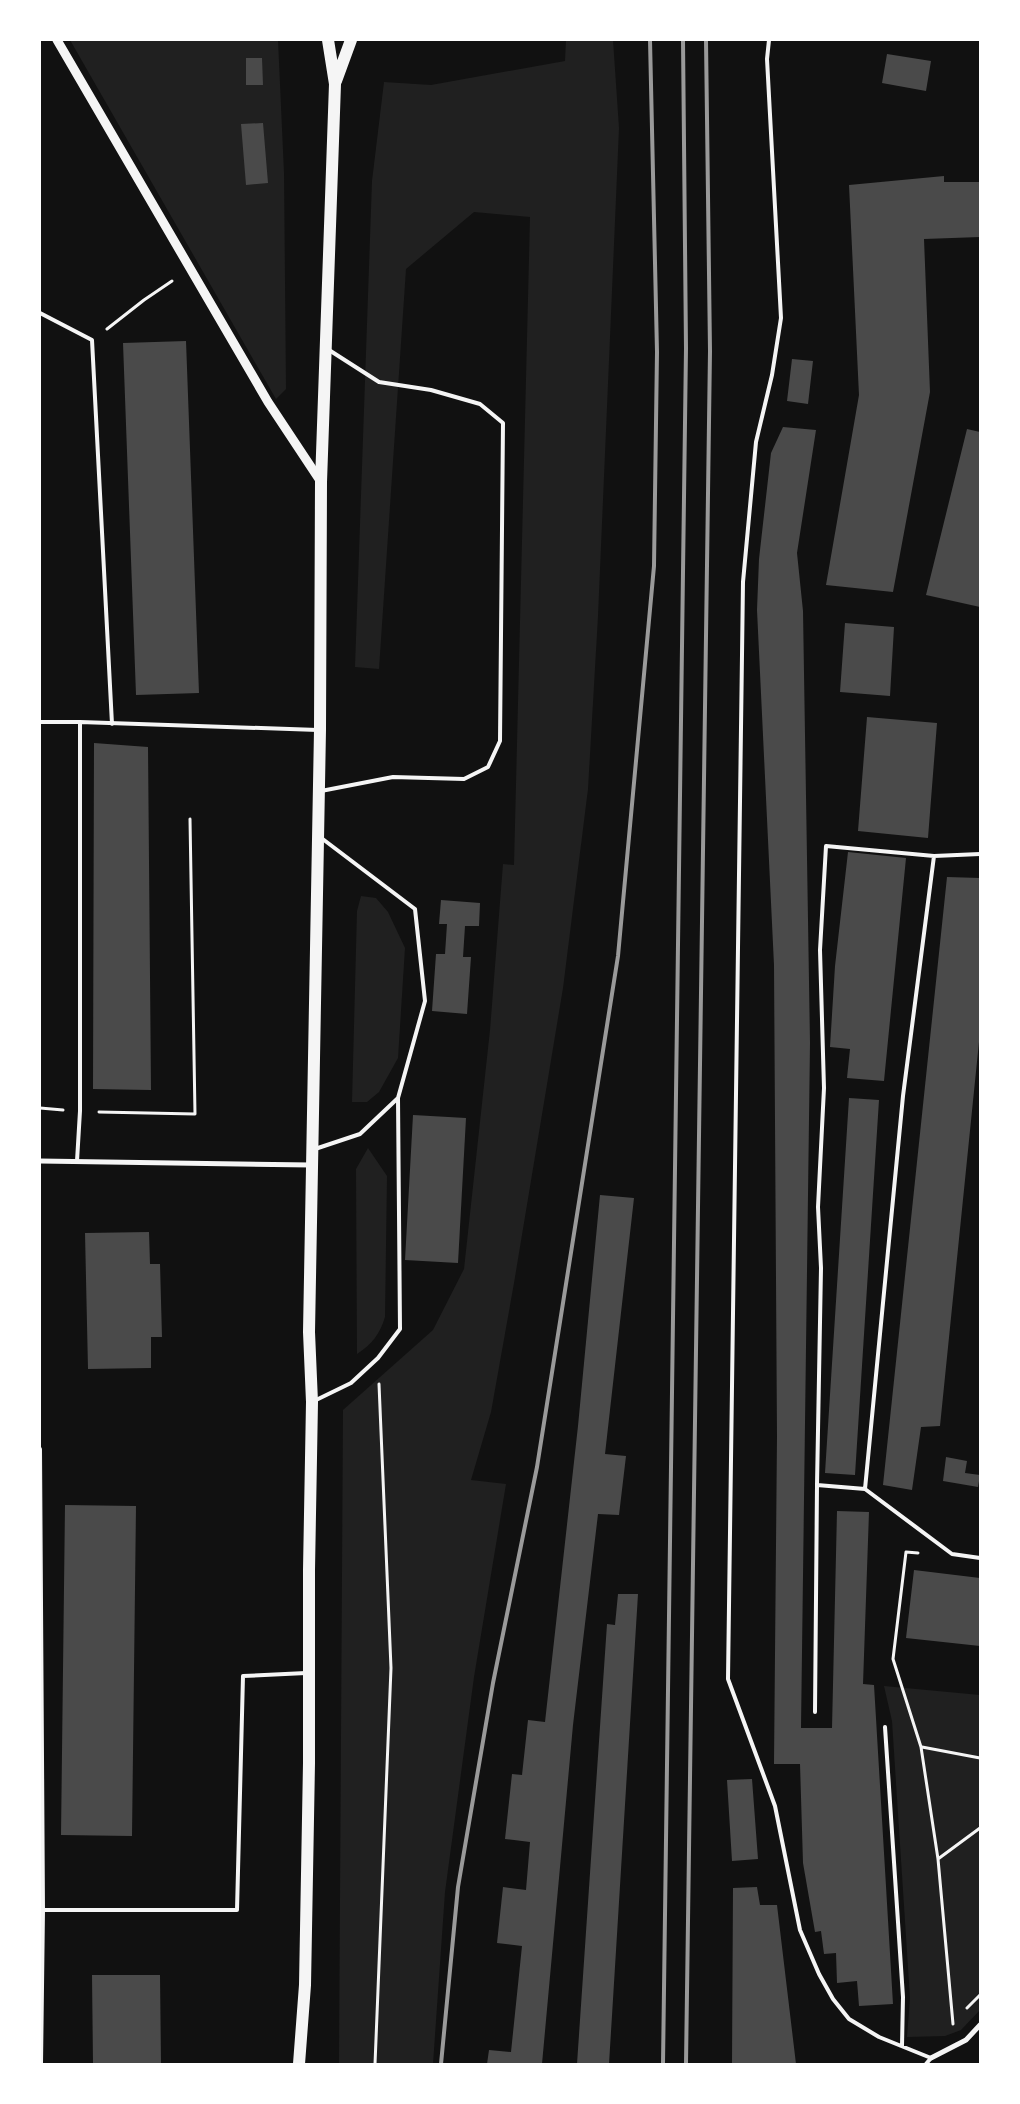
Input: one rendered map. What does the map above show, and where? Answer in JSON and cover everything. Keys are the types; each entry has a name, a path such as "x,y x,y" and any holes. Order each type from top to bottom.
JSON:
{"main road":[{"path":"298,2062 305,1986 310,1672 309,1570 312,1402 309,1332 320,730 321,482 331,152 335,84 328,40"},
{"path":"335,84 351,40"}],"street":[{"path":"57,40 268,402 321,482"},
{"path":"40,1161 312,1165"},
{"path":"931,2058 966,2040 980,2025"}],"lane":[{"path":"769,40 767,59 781,318 772,375 756,442 743,582 728,1680 775,1806 800,1930 819,1974 833,1999 849,2019 879,2037 931,2058 926,2064"},
{"path":"40,313 92,340 112,724"},
{"path":"319,791 393,777 464,780 488,767 500,741 503,423 480,404 431,390 379,382 326,348"},
{"path":"40,722 320,730"},
{"path":"77,1161 80,1111 80,722"},
{"path":"312,1402 351,1382 378,1358 400,1329 398,1098 425,1001 416,909 318,835"},
{"path":"815,1712 817,1486 822,1268 818,1207 824,1088 820,950 826,846 934,856 980,854"},
{"path":"865,1489 903,1096 934,856"},
{"path":"312,1149 360,1134 398,1098"},
{"path":"40,1449 43,1910 41,1948 41,2064"},
{"path":"817,1486 865,1489 952,1554 980,1558"},
{"path":"43,1910 236,1910 243,1676 310,1672"},
{"path":"884,1727 903,1997 902,2046"}],"path":[{"path":"92,340 144,300 177,278"},
{"path":"80,1111 195,1114 190,819"},
{"path":"375,2064 391,1668 378,1358"},
{"path":"952,1554 906,1552 893,1659 922,1747 938,1859 952,2023"},
{"path":"922,1747 980,1758"},
{"path":"938,1859 980,1828"}],"shaded area":[{"path":"70,40 278,40 284,173 286,389 276,399"},
{"path":"566,40 613,40 619,128 598,616 588,789 563,988 514,1283 491,1412 471,1480 506,1484 474,1677 445,1892 433,2064 339,2064 343,1410 433,1330 464,1269 490,1030 503,864 514,865 530,217 474,212 406,269 379,669 355,667 372,181 384,82 431,85 565,61"},
{"path":"361,896 376,898 388,912 405,948 398,1058 379,1092 367,1102 352,1102 357,911"},
{"path":"368,1148 387,1176 385,1317 381,1329 375,1338 357,1354 356,1169"},
{"path":"884,1686 980,1695 980,2010 961,2030 945,2036 907,2037 910,1998 892,1721"}],"building":[{"path":"887,54 931,61 926,91 882,83"},
{"path":"246,58 262,58 263,85 246,85"},
{"path":"263,123 268,183 246,185 241,124"},
{"path":"944,176 944,182 980,182 980,237 924,239 930,392 893,592 826,585 859,395 849,185"},
{"path":"186,341 199,693 136,695 123,343"},
{"path":"792,359 813,361 808,404 787,401"},
{"path":"783,427 816,430 797,553 803,611 810,1043 801,1728 832,1728 837,1511 869,1512 863,1684 874,1685 893,2004 859,2006 857,1981 837,1983 836,1953 824,1954 821,1931 815,1932 803,1863 800,1764 774,1764 777,1436 774,965 757,610 759,559 771,453"},
{"path":"967,429 980,432 980,607 926,595"},
{"path":"845,623 894,627 890,696 840,692"},
{"path":"867,717 937,723 928,838 858,831"},
{"path":"94,743 148,747 151,1090 93,1089"},
{"path":"848,852 906,858 884,1081 847,1078 850,1049 830,1047 835,966"},
{"path":"947,877 980,878 980,1032 940,1426 921,1427 912,1490 883,1485"},
{"path":"441,900 480,903 479,926 465,926 463,957 471,957 467,1014 432,1011 436,954 445,954 447,924 439,924"},
{"path":"849,1098 879,1100 855,1475 825,1473"},
{"path":"413,1115 466,1118 458,1263 405,1260"},
{"path":"600,1195 634,1198 605,1454 626,1456 619,1515 598,1514 573,1725 542,2064 487,2064 489,2050 511,2052 522,1946 497,1943 503,1887 526,1890 530,1842 505,1839 512,1774 522,1775 528,1720 545,1722 578,1426"},
{"path":"149,1232 150,1264 160,1264 162,1337 151,1337 151,1368 88,1369 85,1233"},
{"path":"946,1457 967,1461 965,1473 980,1475 978,1487 943,1481"},
{"path":"65,1505 136,1506 132,1836 61,1835"},
{"path":"914,1570 980,1578 980,1646 906,1638"},
{"path":"618,1594 638,1594 609,2064 577,2064 607,1624 615,1625"},
{"path":"752,1779 758,1859 732,1861 727,1780"},
{"path":"757,1887 760,1905 777,1905 796,2064 732,2064 733,1888"},
{"path":"92,1975 160,1975 161,2064 93,2064"}],"railway":[{"path":"441,2064 458,1887 493,1683 537,1467 618,956 654,566 657,352 650,40"},
{"path":"663,2064 686,348 683,40"},
{"path":"686,2064 710,351 706,40"}]}
